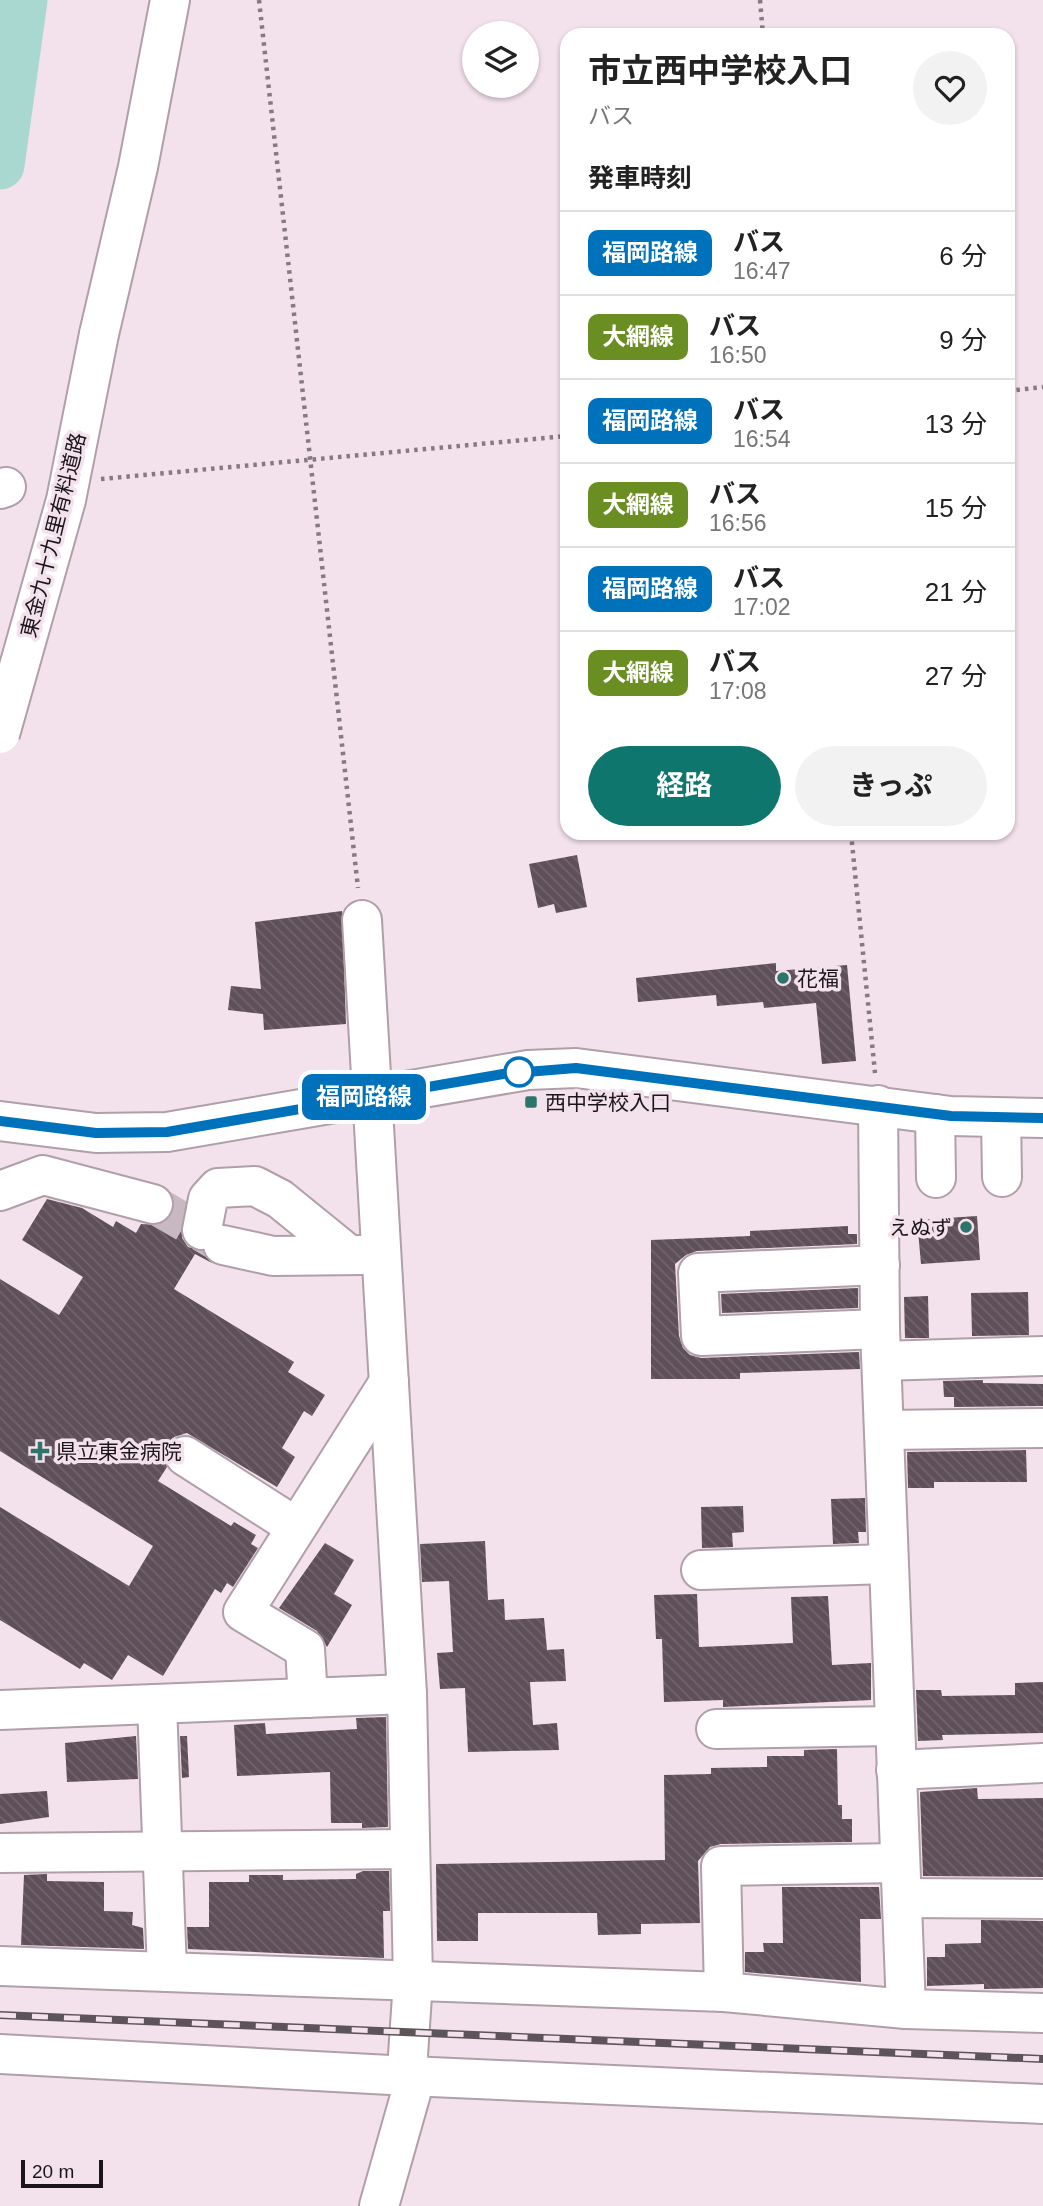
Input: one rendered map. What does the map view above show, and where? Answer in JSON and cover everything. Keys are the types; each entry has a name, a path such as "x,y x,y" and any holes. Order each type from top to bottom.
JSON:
{"main road":[{"name":"東金九十九里有料道路","path":"0,734 66,500 99,334 138,167 170,0"},
{"name":"東金九十九里有料道路","path":"0,664 99,334"},
{"path":"362,920 374,1095 365,1255 389,1382 407,1694 413,1981 409,2076 411,2094 379,2206"},
{"path":"0,1121 96,1133 167,1132 528,1070 576,1068 934,1114 1043,1118"},
{"path":"878,1105 881,1345 906,2009"},
{"path":"934,1114 936,1178"},
{"path":"1001,1118 1002,1177"},
{"path":"0,1191 43,1175 153,1204"},
{"path":"105,1191 255,1186 280,1199 365,1255"},
{"path":"218,1188 208,1199 213,1238 273,1256 365,1255"},
{"path":"880,1265 698,1273 701,1336 1043,1356"},
{"path":"308,1698 304,1649 243,1612 389,1382"},
{"path":"884,1430 1043,1428"},
{"path":"185,1456 296,1527"},
{"path":"701,1570 888,1564"},
{"path":"0,1710 407,1694"},
{"path":"157,1704 167,1972"},
{"path":"716,1729 894,1726"},
{"path":"896,1770 1043,1763"},
{"path":"0,1853 410,1849"},
{"path":"724,1992 721,1866 901,1881 1043,1899"},
{"path":"0,1966 724,1992 906,2009 1043,2012"},
{"path":"0,2054 409,2076 1043,2104"}],"path":[{"path":"259,0 362,920"},
{"path":"760,0 762,28"},
{"path":"1015,390 1043,387"},
{"path":"97,480 560,437"},
{"path":"852,840 878,1105"}],"building":[{"path":"577,855 587,907 556,913 554,904 538,908 529,864"},
{"path":"342,911 346,1024 264,1030 263,1014 228,1010 231,986 261,989 255,922"},
{"path":"776,963 776,971 847,965 856,1061 822,1064 816,1003 764,1008 763,1002 717,1006 716,995 638,1002 636,978"},
{"path":"47,1199 82,1208 113,1227 116,1221 136,1233 141,1224 159,1225 173,1212 182,1217 182,1238 188,1247 202,1251 212,1263 195,1254 174,1289 294,1362 288,1372 325,1395 312,1416 304,1411 282,1448 295,1457 277,1487 187,1433 174,1437 166,1445 163,1456 167,1467 158,1481 231,1526 234,1522 256,1535 251,1544 258,1548 233,1587 227,1583 221,1593 215,1589 163,1676 128,1655 112,1680 84,1663 80,1669 0,1620 0,1507 129,1586 153,1546 0,1451 0,1279 59,1315 83,1277 22,1240"},
{"path":"977,1216 980,1260 921,1264 917,1220"},
{"path":"848,1226 848,1234 857,1234 857,1244 697,1251 686,1255 675,1264 679,1336 683,1348 690,1355 701,1358 859,1352 860,1369 740,1373 740,1379 651,1379 651,1240 750,1236 750,1231"},
{"path":"858,1288 858,1308 722,1313 721,1294"},
{"path":"1028,1292 1029,1335 972,1336 971,1293"},
{"path":"928,1296 929,1338 905,1338 904,1297"},
{"path":"983,1380 983,1383 1043,1384 1043,1406 954,1407 954,1397 944,1397 943,1381"},
{"path":"1026,1450 1027,1482 934,1482 934,1488 908,1488 907,1452"},
{"path":"865,1498 866,1532 858,1532 859,1543 833,1544 831,1499"},
{"path":"743,1506 744,1532 732,1533 733,1547 702,1548 701,1507"},
{"path":"485,1541 488,1600 504,1599 505,1620 544,1618 547,1650 564,1649 566,1681 530,1682 533,1725 557,1723 559,1750 468,1752 465,1688 440,1689 437,1653 453,1652 449,1581 422,1582 420,1544"},
{"path":"325,1543 354,1560 334,1594 352,1605 327,1647 317,1631 279,1608"},
{"path":"697,1594 699,1647 793,1643 791,1597 828,1596 832,1665 871,1663 871,1700 723,1707 723,1700 664,1702 662,1639 656,1639 654,1595"},
{"path":"1043,1682 1043,1733 942,1735 943,1740 918,1741 916,1690 941,1690 942,1696 1015,1695 1015,1683"},
{"path":"386,1717 388,1827 362,1828 362,1823 331,1823 330,1772 237,1776 234,1725 265,1723 266,1734 357,1729 356,1718"},
{"path":"136,1736 138,1779 67,1782 65,1743"},
{"path":"180,1736 187,1736 189,1777 182,1778"},
{"path":"837,1749 838,1805 842,1805 842,1819 852,1819 852,1842 721,1844 710,1847 698,1861 700,1923 641,1924 641,1934 598,1935 597,1913 478,1913 478,1941 437,1941 436,1864 665,1860 664,1775 711,1774 711,1768 767,1767 767,1756 804,1756 804,1750"},
{"path":"977,1788 978,1799 1043,1798 1043,1877 923,1876 920,1792"},
{"path":"47,1791 49,1817 0,1824 0,1794"},
{"path":"363,1871 389,1871 390,1911 383,1911 384,1958 188,1949 187,1927 209,1927 209,1882 249,1882 249,1875 283,1875 283,1880 356,1879 356,1874"},
{"path":"47,1874 47,1881 104,1882 104,1911 133,1912 132,1925 143,1928 144,1949 21,1945 24,1875"},
{"path":"782,1887 879,1887 881,1919 860,1919 861,1982 745,1972 745,1952 764,1952 763,1943 783,1943"},
{"path":"981,1920 1043,1921 1043,1988 984,1989 984,1984 927,1986 927,1957 945,1957 945,1944 981,1943"}],"waterway":[{"path":"0,165 23,0"}],"tunnel":[{"path":"153,1204 223,1245"}],"railway":[{"path":"0,2015 1043,2059"}],"bus line":[{"name":"福岡路線","path":"0,1121 96,1133 167,1132 528,1070 576,1068 951,1116 1043,1118"}],"place":[{"name":"花福","path":"783,978"},
{"name":"西中学校入口","path":"531,1102"},
{"name":"えぬず","path":"966,1227"},
{"name":"県立東金病院","path":"40,1451"}]}
